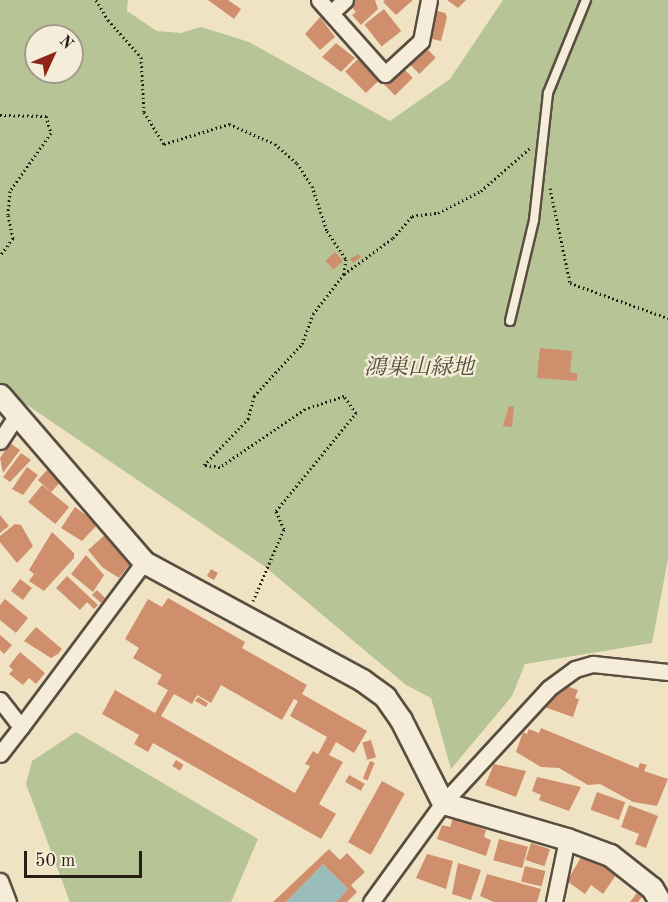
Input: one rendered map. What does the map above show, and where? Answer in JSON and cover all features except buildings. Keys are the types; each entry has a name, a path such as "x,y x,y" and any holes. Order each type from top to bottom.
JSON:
{"street":[{"path":"319,0 385,74 421,41 429,0"},
{"path":"331,13 345,0"},
{"path":"0,396 144,562 362,680 385,697 401,720 443,803 567,838 610,855 652,888 660,902"},
{"path":"0,441 17,415"},
{"path":"0,754 144,562"},
{"path":"371,902 443,803 549,688 575,669 593,664 668,672"},
{"path":"0,700 21,728"},
{"path":"554,902 567,838"},
{"path":"0,881 8,902"}],"lane":[{"path":"510,321 534,220 540,139 548,93 586,0"}],"path":[{"path":"96,0 108,20 141,57 144,112 164,144 229,124 275,144 297,163 312,186 327,231 346,259 344,274"},
{"path":"0,115 46,116 51,133 10,191 8,215 13,238 0,256"},
{"path":"245,617 284,529 276,511 356,413 344,396 305,409 220,467 204,465 248,418 254,396 302,344 313,314 344,274 393,238 412,216 438,213 481,191 540,139"},
{"path":"549,183 570,283 668,318"}],"green space":[{"name":"鴻巣山緑地","path":"0,0 128,0 127,11 157,31 181,33 201,27 249,42 390,121 450,79 503,0 668,0 668,559 652,643 525,664 512,696 451,769 431,698 406,685 264,566 8,392 0,384"},
{"path":"76,732 258,839 231,902 70,902 26,784 32,761"}],"water":[{"path":"323,864 348,889 336,902 286,902"}]}
